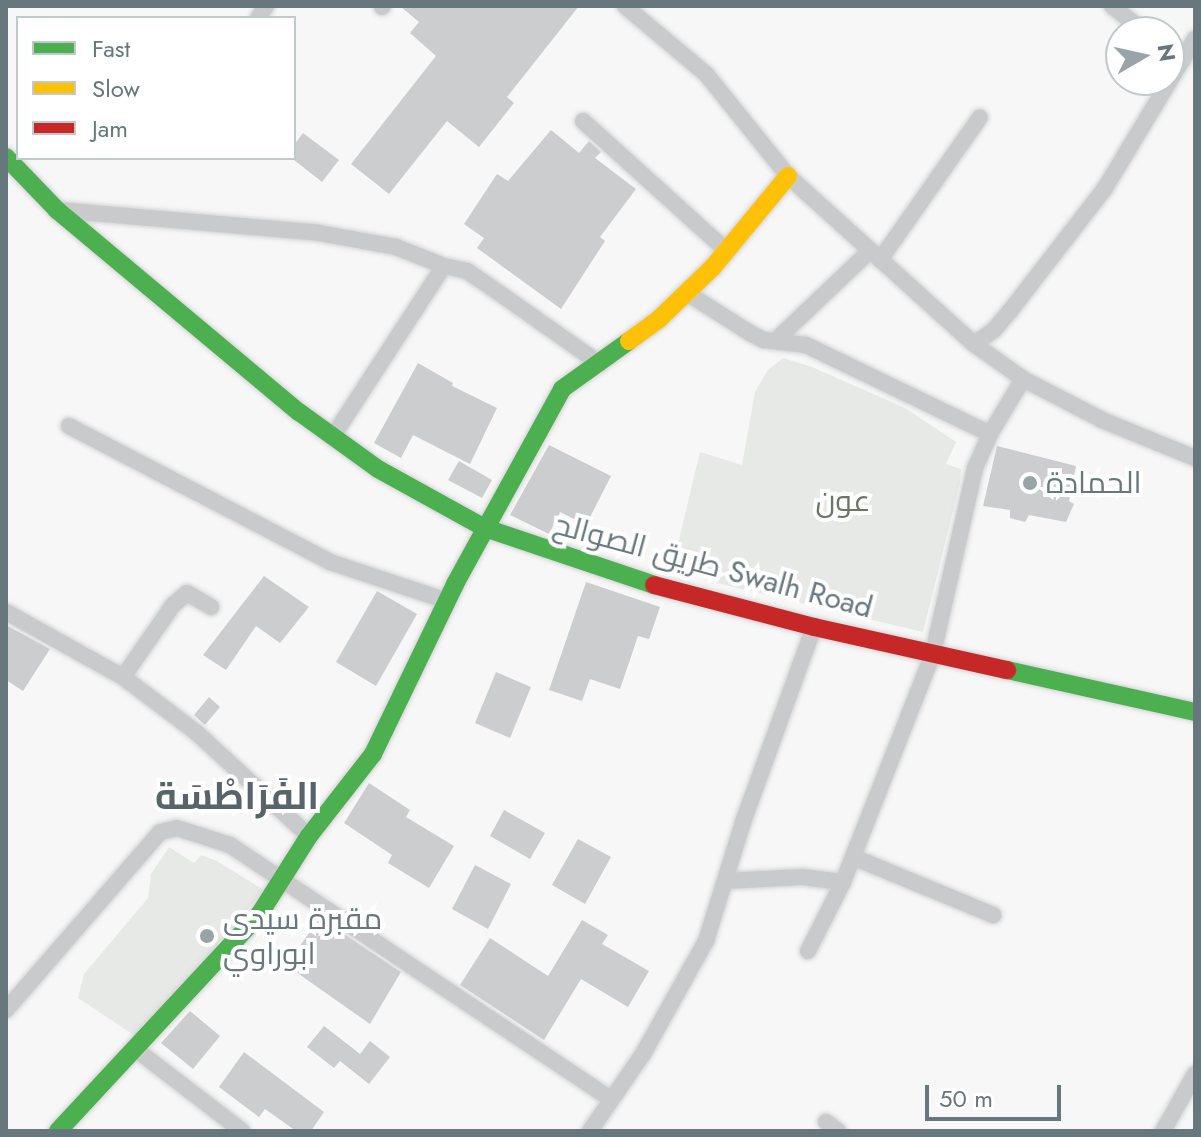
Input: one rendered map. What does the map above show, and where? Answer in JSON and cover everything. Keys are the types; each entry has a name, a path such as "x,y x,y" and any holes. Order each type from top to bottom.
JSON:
{"street":[{"path":"625,6 706,74 788,176 974,344 1023,379 1102,420 1195,458"},
{"path":"974,344 994,330 1051,261 1139,136 1157,96"},
{"path":"775,341 875,256 980,117"},
{"path":"583,121 727,251"},
{"name":"طريق الصوالح Swalh Road","path":"6,157 57,210 333,436 378,469 485,528 633,579 814,627 1194,712"},
{"path":"58,1131 252,924 309,836 373,754 447,601 562,389 659,319 687,293 727,251 788,176"},
{"path":"57,210 319,233 396,247 444,266 467,271 600,364"},
{"path":"333,436 444,266"},
{"path":"687,293 750,333 775,341 806,345 990,434"},
{"path":"808,951 843,882 933,653 975,468 990,434 1023,379"},
{"path":"69,426 330,562 447,601"},
{"path":"123,677 173,605 187,593 211,607"},
{"path":"6,612 123,677 197,733 309,836"},
{"path":"590,1131 643,1054 706,941 743,822 814,627"},
{"path":"6,1010 160,832 177,828 230,845 281,882 611,1099"},
{"path":"853,857 993,915"},
{"path":"725,881 802,877 843,882"},
{"path":"134,1048 242,1131"},
{"path":"1163,1131 1195,1074"}],"green space":[{"name":"عون","path":"783,358 812,367 905,408 956,442 946,464 961,469 960,483 923,632 717,583 716,572 674,560 700,452 742,465 755,392 768,370"},
{"path":"169,847 194,863 201,855 215,860 264,890 138,1038 78,998 84,974 148,898 151,874"}],"building":[{"path":"400,6 579,6 507,97 514,103 479,147 447,121 389,194 351,164 436,56 410,33 419,22"},
{"path":"551,130 579,153 589,141 601,152 595,158 636,189 600,237 605,241 561,309 477,248 484,238 464,224 497,174 508,181"},
{"path":"303,133 339,160 322,182 294,160 296,142"},
{"path":"418,363 453,383 452,386 497,408 470,464 413,435 401,458 374,443"},
{"path":"549,445 611,476 586,525 560,512 549,534 510,515"},
{"name":"الحمادة","path":"997,446 1076,466 1069,501 1074,504 1066,522 1029,515 1025,522 1010,518 1010,510 983,506"},
{"path":"459,461 492,480 482,498 448,480"},
{"path":"264,576 309,607 280,643 256,626 226,670 203,655"},
{"path":"586,582 660,607 649,639 638,636 620,689 590,679 582,701 549,690"},
{"path":"377,591 417,614 376,686 336,662"},
{"path":"6,625 50,649 23,691 6,680"},
{"path":"496,672 531,687 510,738 475,723"},
{"path":"209,697 220,707 205,725 194,715"},
{"path":"369,783 410,810 406,817 454,846 429,888 388,863 392,855 344,823"},
{"path":"504,810 545,833 530,859 490,836"},
{"path":"578,839 611,857 585,904 552,885"},
{"path":"475,865 511,884 488,929 452,909"},
{"path":"320,918 401,972 370,1024 286,965"},
{"path":"582,920 608,935 602,944 649,971 628,1007 581,979 544,1040 460,985 490,938 548,976"},
{"path":"190,1011 220,1036 193,1069 161,1043"},
{"path":"324,1026 360,1054 370,1041 390,1057 369,1084 340,1061 334,1068 307,1047"},
{"path":"244,1052 324,1112 311,1131 296,1131 265,1109 259,1117 219,1087"}],"traffic: fast":[{"path":"6,157 57,210 299,412 378,469 485,528 654,585"},
{"path":"58,1131 259,915 309,836 373,754 455,584 562,389 629,341"},
{"path":"1007,670 1195,712"}],"traffic: slow":[{"path":"629,341 659,319 713,267 788,176"}],"traffic: jam":[{"path":"654,585 814,627 1007,670"}],"place":[{"name":"الحمادة","path":"1030,483"},
{"name":"مقبرة سيدى ابوراوي","path":"207,936"}],"district":[{"name":"الفَرَاطْسَة","path":"237,796"}]}
